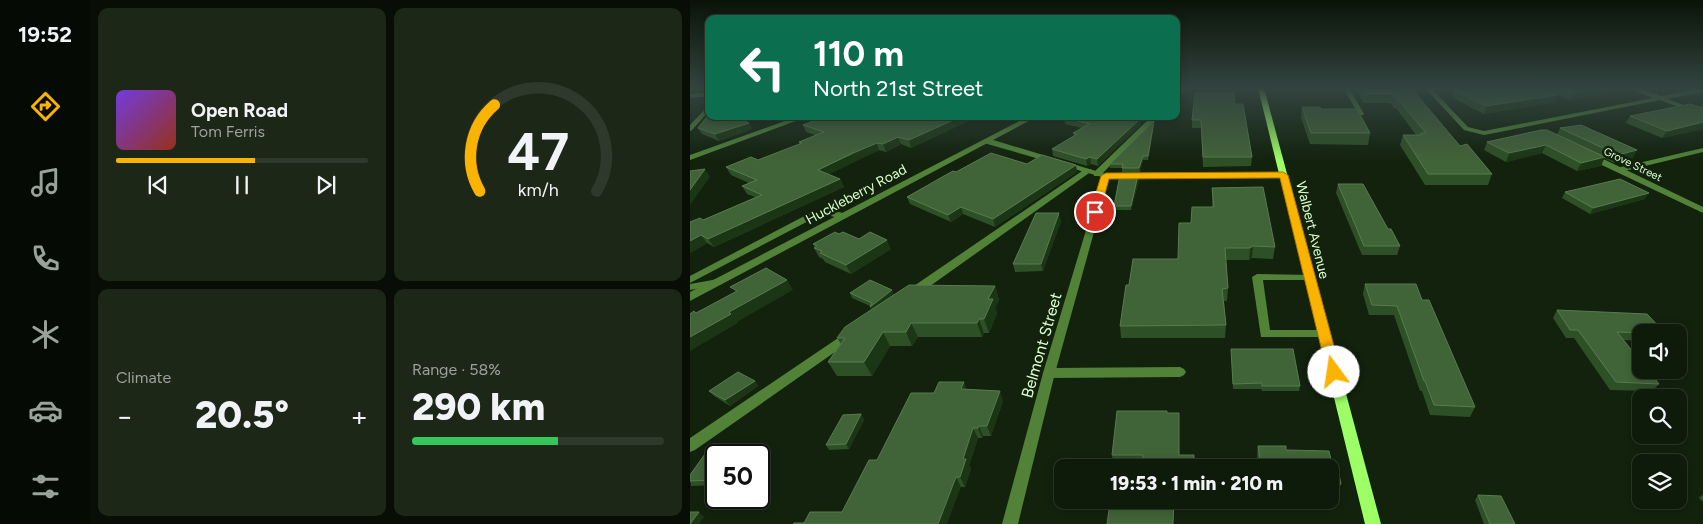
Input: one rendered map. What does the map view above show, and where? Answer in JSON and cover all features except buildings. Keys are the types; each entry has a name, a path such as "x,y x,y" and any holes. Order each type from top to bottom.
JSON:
{"main road":[{"name":"Walbert Avenue","path":"1267,112 1373,524"}],"street":[{"path":"690,129 704,112"},
{"path":"1451,112 1466,129 1479,133 1488,133 1588,112"},
{"path":"690,158 795,120"},
{"name":"Huckleberry Road","path":"690,297 1027,120"},
{"name":"Belmont Street","path":"1010,524 1049,374 1097,173 1152,120"},
{"path":"1526,125 1535,129"},
{"path":"987,141 1097,173 1283,175"},
{"path":"1620,170 1703,150"},
{"name":"Grove Street","path":"1586,154 1703,210"},
{"path":"903,299 1097,173"},
{"path":"690,280 815,214 826,212 844,216"},
{"path":"1310,276 1256,277 1265,334 1324,334"},
{"path":"690,287 718,282"},
{"path":"690,446 863,327"},
{"path":"1049,374 1180,372"}],"route":[{"path":"1095,212 1106,176 1283,175 1334,372"}]}
